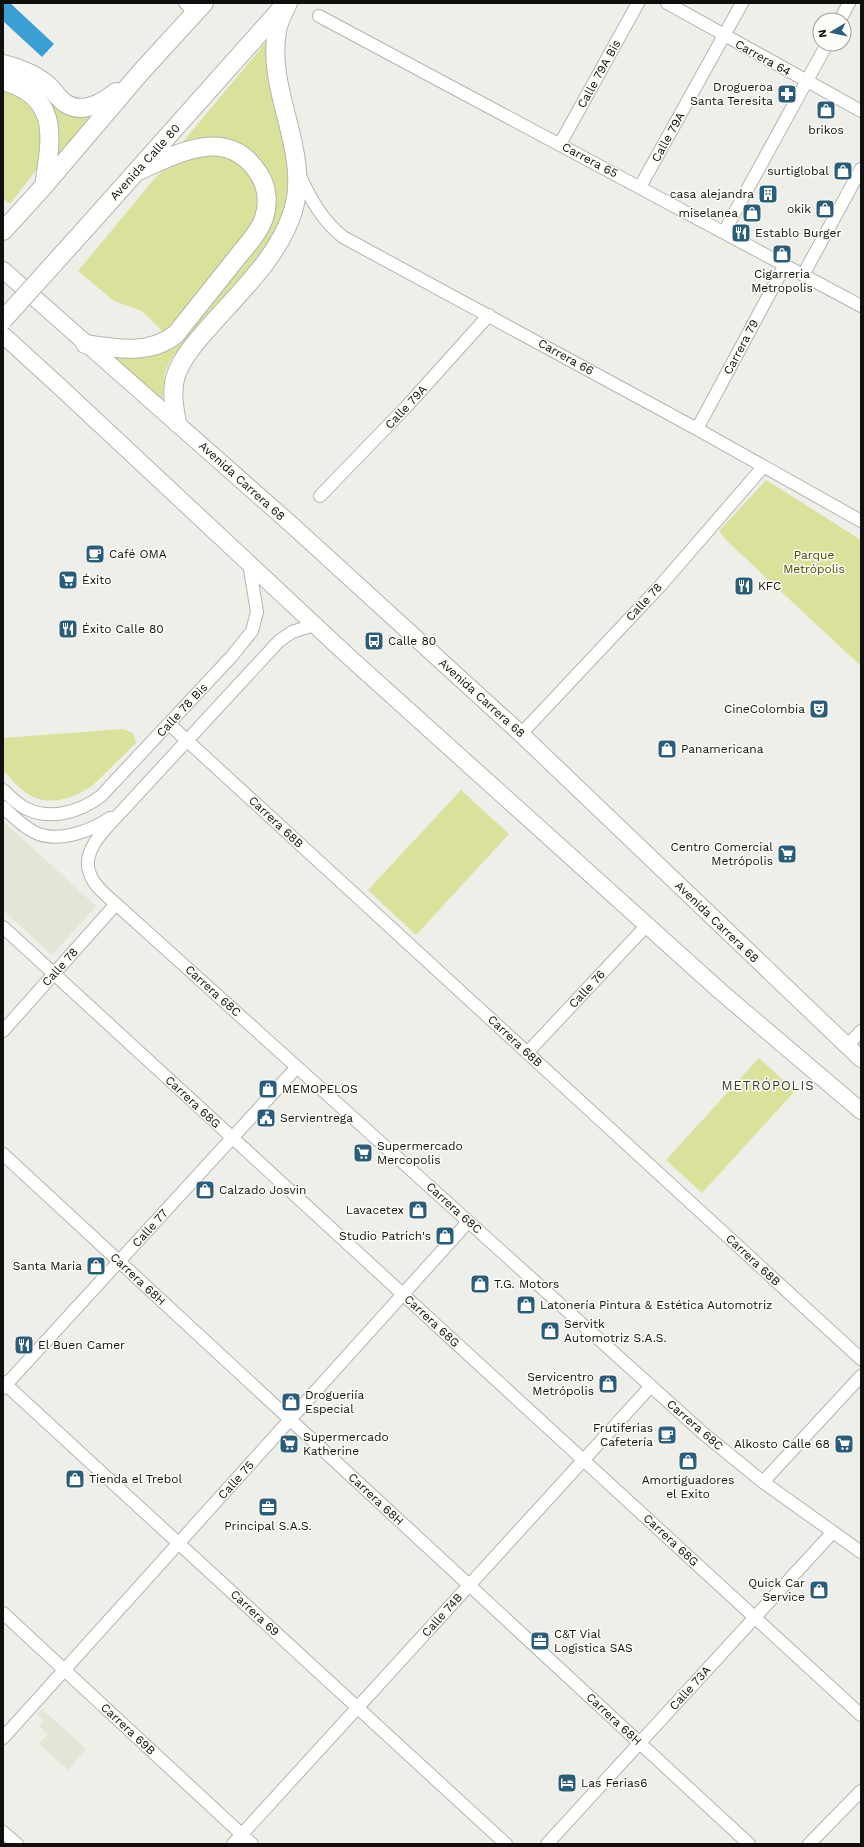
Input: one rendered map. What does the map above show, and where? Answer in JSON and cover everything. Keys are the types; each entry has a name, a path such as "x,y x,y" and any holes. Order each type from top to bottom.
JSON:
{"highway":[{"path":"177,423 173,396 176,375 183,361 197,342 260,269 284,232 293,210 297,169 276,69 277,30 287,3"},
{"name":"Avenida Calle 80","path":"3,320 287,3"},
{"path":"3,231 44,186 195,6"},
{"path":"3,64 23,70 45,82 65,103 82,107 98,104 107,99 140,73"},
{"path":"3,81 16,85 30,92 42,106 49,124 51,136 44,186"},
{"path":"86,344 132,349 143,348 170,339 176,334 247,245 264,217 267,199 262,179 253,164 243,156 228,149 213,145 192,148 138,171"}],"main road":[{"name":"Avenida Carrera 68","path":"3,270 177,423 521,734 861,1059"},
{"path":"3,336 314,625 726,996 861,1111"}],"street":[{"name":"Calle 79A Bis","path":"560,144 638,3"},
{"name":"Carrera 64","path":"667,3 723,36 861,111"},
{"name":"Calle 79A","path":"640,187 742,3"},
{"path":"844,12 849,3"},
{"name":"Carrera 65","path":"319,16 861,306"},
{"path":"724,232 823,52"},
{"name":"Carrera 66","path":"297,169 314,205 324,219 343,237 698,429 861,521"},
{"path":"803,274 861,169"},
{"name":"Carrera 79","path":"698,429 785,265"},
{"name":"Calle 79A","path":"320,496 396,418 489,315"},
{"name":"Calle 78","path":"521,734 661,585 764,467"},
{"name":"Calle 78 Bis","path":"3,790 26,809 35,813 49,814 62,814 82,808 101,796 169,724 252,631 257,612 249,563"},
{"name":"Calle 78 Bis","path":"121,812 284,636 302,628 314,625"},
{"name":"Carrera 68B","path":"169,724 861,1359"},
{"path":"3,807 34,832 47,837 85,830 101,824 121,812"},
{"name":"Carrera 68C","path":"121,812 99,836 90,853 87,863 89,874 95,883 116,904 704,1434 763,1482 861,1552"},
{"name":"Calle 78","path":"3,1031 116,904"},
{"name":"Calle 76","path":"527,1053 647,925"},
{"name":"Carrera 68G","path":"3,927 861,1715"},
{"path":"847,1046 861,1031"},
{"name":"Calle 77","path":"4,1385 297,1067"},
{"name":"Carrera 68H","path":"3,1154 749,1844"},
{"name":"Calle 75","path":"3,1738 468,1222"},
{"path":"763,1482 861,1376"},
{"name":"Carrera 69","path":"4,1385 179,1543 506,1844"},
{"name":"Calle 74B","path":"233,1844 651,1386"},
{"name":"Calle 73A","path":"546,1844 833,1532"},
{"name":"Carrera 69B","path":"3,1613 252,1844"},
{"path":"809,1844 861,1791"},
{"path":"3,1832 16,1844"}],"shaded area":[{"path":"3,821 96,906 52,955 3,910"},
{"path":"42,1709 86,1749 68,1770 39,1744 48,1734 39,1726 44,1720 37,1714"}],"green space":[{"path":"267,41 267,57 271,87 284,147 287,171 288,196 283,221 276,235 263,253 196,328 170,361 165,372 162,402 106,351 159,351 275,194 268,173 262,164 247,149 238,143 216,138 208,138 182,143"},
{"path":"3,90 15,91 28,102 41,121 41,159 37,169 10,204 3,198"},
{"path":"46,98 52,104 63,110 74,113 95,115 54,159"},
{"path":"229,155 248,168 258,184 261,203 254,223 182,315 164,333 142,311 114,301 78,271 156,177 170,163 184,156"},
{"name":"Parque Metrópolis","path":"766,480 861,540 861,666 727,541 719,531"},
{"path":"123,729 133,733 136,743 93,785 69,798 51,801 33,797 22,790 3,770 3,738"},
{"path":"461,790 509,834 416,935 368,890"},
{"path":"759,1058 795,1091 702,1193 666,1160"}],"water":[{"path":"3,3 10,3 54,44 42,57 3,21"}],"place":[{"name":"Drogueroa Santa Teresita","path":"787,94"},
{"name":"brikos","path":"826,110"},
{"name":"surtiglobal","path":"843,171"},
{"name":"casa alejandra","path":"768,194"},
{"name":"okik","path":"825,209"},
{"name":"miselanea","path":"752,213"},
{"name":"Establo Burger","path":"741,233"},
{"name":"Cigarreria Metropolis","path":"782,254"},
{"name":"Café OMA","path":"95,554"},
{"name":"Éxito","path":"68,580"},
{"name":"KFC","path":"744,586"},
{"name":"Éxito Calle 80","path":"68,629"},
{"name":"Calle 80","path":"374,641"},
{"name":"CineColombia","path":"819,709"},
{"name":"Panamericana","path":"667,749"},
{"name":"Centro Comercial Metrópolis","path":"787,854"},
{"name":"MEMOPELOS","path":"268,1089"},
{"name":"Servientrega","path":"266,1118"},
{"name":"Supermercado Mercopolis","path":"363,1153"},
{"name":"Calzado Josvin","path":"205,1190"},
{"name":"Lavacetex","path":"418,1210"},
{"name":"Studio Patrich's","path":"445,1236"},
{"name":"Santa Maria","path":"96,1266"},
{"name":"T.G. Motors","path":"480,1284"},
{"name":"Latonería Pintura & Estética Automotriz","path":"526,1305"},
{"name":"Servitk Automotriz S.A.S.","path":"550,1331"},
{"name":"El Buen Camer","path":"24,1345"},
{"name":"Servicentro Metrópolis","path":"608,1384"},
{"name":"Drogueriía Especial","path":"291,1402"},
{"name":"Frutiferias Cafetería","path":"667,1435"},
{"name":"Supermercado Katherine","path":"289,1444"},
{"name":"Alkosto Calle 68","path":"844,1444"},
{"name":"Amortiguadores el Exito","path":"688,1461"},
{"name":"Tienda el Trebol","path":"75,1479"},
{"name":"Principal S.A.S.","path":"268,1507"},
{"name":"Quick Car Service","path":"819,1590"},
{"name":"C&T Vial Logistica SAS","path":"540,1641"},
{"name":"Las Ferias6","path":"567,1783"}],"district":[{"name":"METRÓPOLIS","path":"768,1085"}]}
